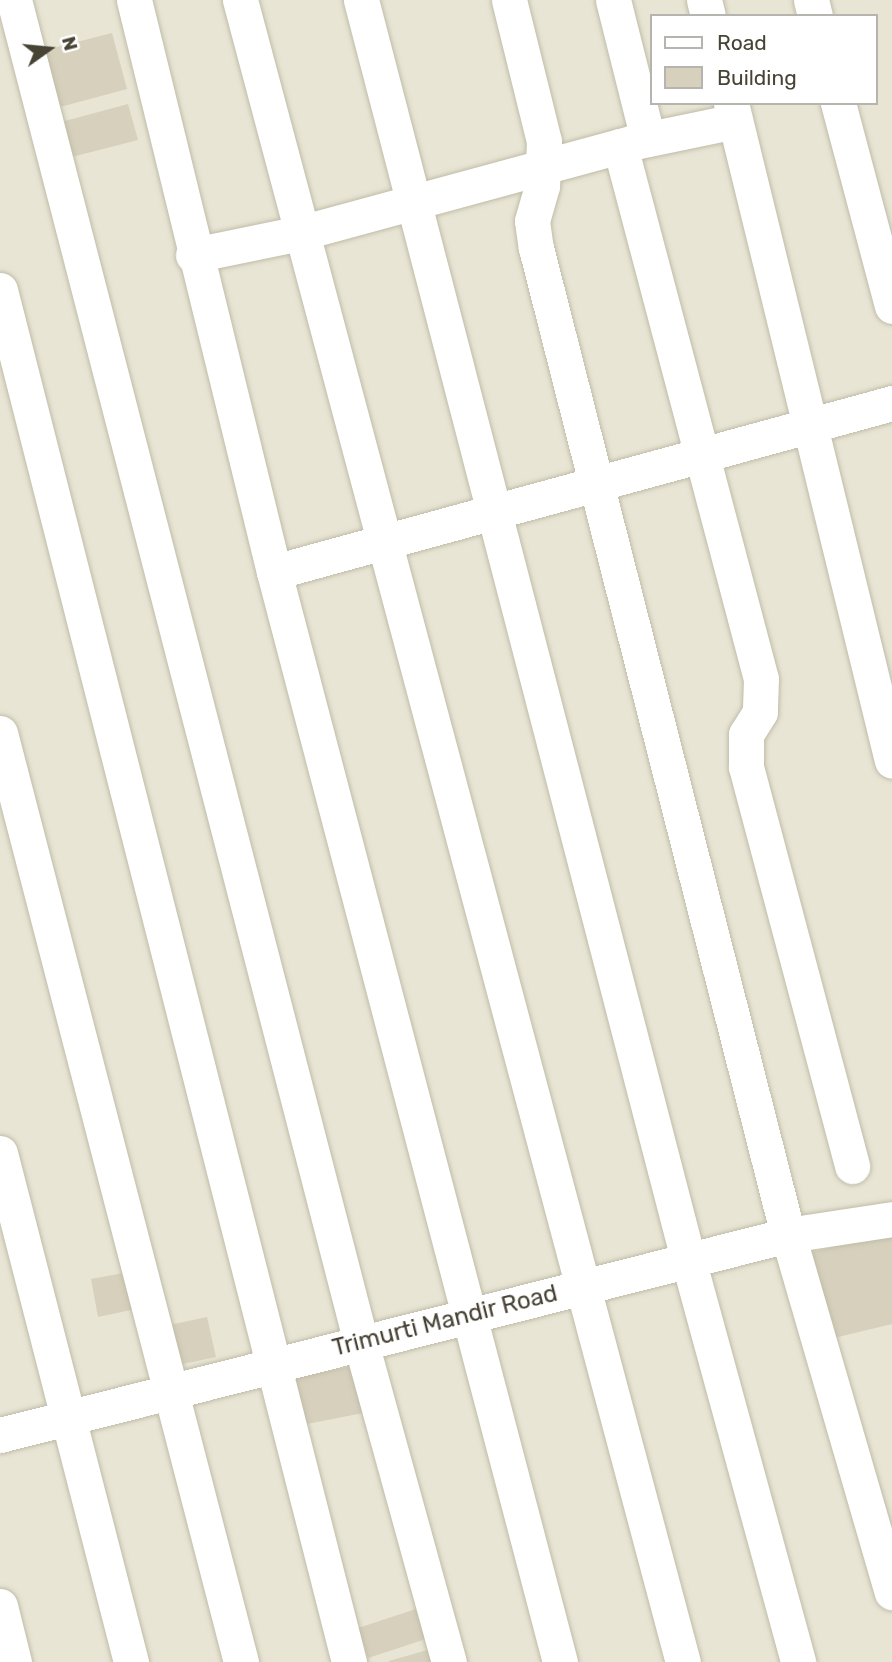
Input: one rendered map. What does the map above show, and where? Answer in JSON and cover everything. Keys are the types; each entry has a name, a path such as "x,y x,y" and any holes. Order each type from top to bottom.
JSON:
{"street":[{"path":"14,0 361,1343 449,1662"},
{"path":"134,0 193,255 274,572 467,1314 561,1662"},
{"path":"240,0 382,541 683,1662"},
{"path":"361,0 688,1259 798,1662"},
{"path":"509,0 544,141 544,166 532,221 536,248 788,1235 892,1592"},
{"path":"613,0 634,143 704,456 761,679 760,712 746,734 746,767 852,1167"},
{"path":"839,105 892,306"},
{"path":"193,255 300,233 634,143 733,112 813,425 892,761"},
{"path":"0,290 349,1662"},
{"path":"274,572 892,403"},
{"path":"0,733 241,1662"},
{"path":"0,1153 131,1662"},
{"name":"Trimurti Mandir Road","path":"0,1434 688,1259 788,1235 892,1219"},
{"path":"0,1606 14,1662"}],"shaded area":[{"path":"0,0 892,0 892,1662 0,1662"}],"building":[{"path":"112,33 127,89 49,110 34,53"},
{"path":"128,104 138,140 60,160 50,125"},
{"path":"892,1232 892,1324 830,1339 809,1253"},
{"path":"134,1271 140,1308 98,1317 91,1279"},
{"path":"207,1317 216,1357 173,1366 165,1326"},
{"path":"353,1366 363,1413 302,1425 292,1379"},
{"path":"416,1609 426,1639 368,1658 358,1628"},
{"path":"438,1647 443,1662 389,1662 389,1661"}]}
